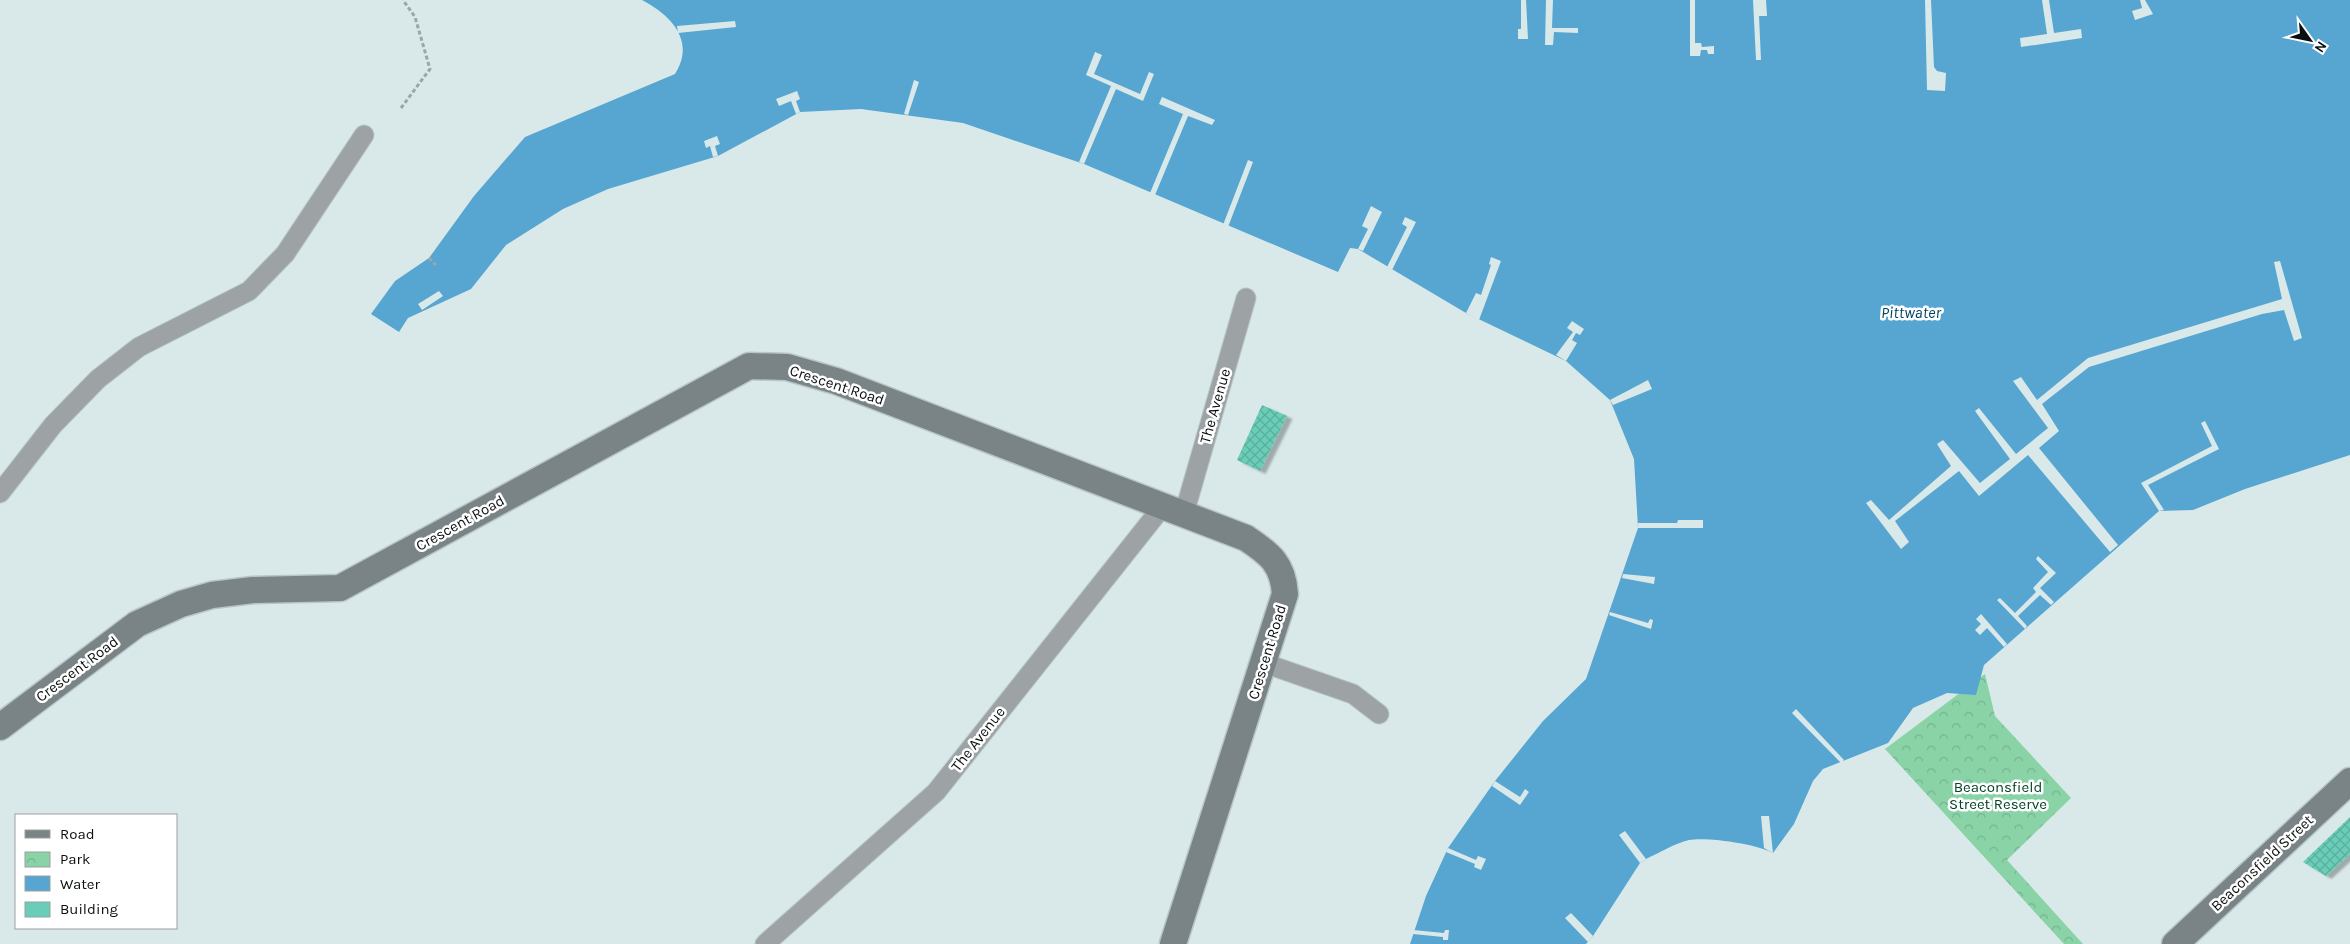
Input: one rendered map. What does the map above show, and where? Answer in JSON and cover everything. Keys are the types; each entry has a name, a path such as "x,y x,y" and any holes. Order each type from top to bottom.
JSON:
{"street":[{"path":"0,493 53,425 98,379 140,348 249,291 285,254 364,135"},
{"name":"The Avenue","path":"764,944 936,792 1173,510 1246,298"},
{"name":"Crescent Road","path":"0,727 137,624 181,604 212,595 253,590 340,588 749,366 787,367 836,381 1246,538 1266,550 1276,563 1284,578 1284,594 1264,663 1173,944"},
{"path":"1264,663 1353,694 1380,714"},
{"name":"Beaconsfield Street","path":"2175,944 2350,781"}],"path":[{"path":"402,108 430,69 415,17 403,0"},
{"path":"428,258 436,265"}],"green space":[{"name":"Beaconsfield Street Reserve","path":"1985,674 1995,716 2071,798 2007,860 2083,944 2064,944 1885,749"}],"water":[{"name":"Pittwater","path":"642,0 2350,0 2350,455 2245,489 2193,510 2159,511 1984,665 1976,695 1947,693 1913,708 1888,743 1823,769 1813,781 1794,824 1773,853 1744,844 1697,839 1678,843 1667,848 1640,863 1586,944 1410,944 1426,896 1448,848 1495,781 1543,721 1586,679 1638,528 1634,459 1610,400 1566,361 1466,313 1358,249 1350,248 1338,272 1084,164 963,123 861,109 800,112 718,156 608,189 563,209 506,245 471,289 408,318 399,332 371,314 395,281 429,258 474,196 525,137 675,74 681,62 683,51 677,30 662,13"}],"pier":[{"path":"1521,0 1526,0 1528,39 1518,39 1518,29 1521,29"},
{"path":"1546,0 1553,0 1552,28 1578,28 1578,33 1554,32 1553,45 1545,45"},
{"path":"1690,0 1695,0 1695,43 1701,43 1702,47 1714,46 1714,54 1708,54 1707,50 1701,50 1700,56 1690,56"},
{"path":"1753,0 1766,0 1767,16 1759,16 1761,60 1756,60"},
{"path":"1925,0 1931,0 1934,67 1937,71 1946,73 1945,91 1927,90"},
{"path":"2042,0 2049,0 2054,33 2081,29 2082,38 2021,47 2020,38 2047,34"},
{"path":"2140,0 2145,0 2153,14 2135,20 2132,11 2142,8"},
{"path":"735,21 736,27 678,33 677,26"},
{"path":"1095,52 1102,55 1094,74 1140,94 1149,72 1154,74 1143,101 1116,89 1084,164 1079,162 1111,86 1086,75"},
{"path":"914,80 919,82 908,115 904,114"},
{"path":"797,91 800,99 796,101 800,112 796,114 791,101 779,106 776,99"},
{"path":"1162,97 1215,120 1212,125 1188,116 1155,195 1150,193 1183,114 1159,104"},
{"path":"717,136 720,144 715,146 718,156 713,157 710,146 706,148 704,141"},
{"path":"1248,160 1253,162 1228,227 1223,225"},
{"path":"1371,206 1382,212 1363,251 1358,249 1368,229 1362,226"},
{"path":"1405,217 1416,222 1392,270 1387,267 1407,227 1402,224"},
{"path":"1491,257 1501,261 1479,320 1466,313 1476,293 1481,295 1491,265 1489,264"},
{"path":"2280,261 2302,338 2294,341 2284,310 2262,314 2089,367 2042,404 2059,431 2039,448 2118,545 2110,552 2028,455 1979,496 1959,471 1895,521 1909,542 1901,549 1866,503 1871,500 1889,520 1951,466 1937,444 1943,440 1980,483 2010,459 1975,411 1979,408 2016,454 2048,428 2013,381 2021,377 2037,400 2088,358 2282,299 2274,262"},
{"path":"439,291 443,296 422,310 418,304"},
{"path":"1572,321 1584,329 1580,335 1576,333 1572,340 1577,343 1566,361 1556,355 1573,332 1567,328"},
{"path":"1648,380 1652,389 1613,405 1610,400"},
{"path":"2205,421 2219,449 2148,485 2164,510 2159,511 2141,483 2212,446 2201,423"},
{"path":"1678,520 1703,520 1703,528 1638,528 1638,523 1677,523"},
{"path":"2038,556 2056,573 2040,588 2054,602 2051,605 2040,595 2018,616 2027,626 2025,629 1997,600 2000,598 2015,613 2036,592 2033,588 2048,572 2036,559"},
{"path":"1623,574 1655,577 1654,584 1622,578"},
{"path":"1610,612 1648,623 1650,619 1653,620 1651,629 1609,615"},
{"path":"1981,614 2007,644 2004,647 1987,628 1980,635 1975,630 1981,624 1976,619"},
{"path":"1796,709 1844,760 1841,763 1792,713"},
{"path":"1495,781 1520,797 1525,789 1529,792 1520,805 1492,786"},
{"path":"1761,816 1769,816 1773,853 1764,848"},
{"path":"1625,831 1646,859 1640,863 1619,835"},
{"path":"1448,848 1476,860 1478,856 1486,859 1481,870 1474,867 1475,864 1446,852"},
{"path":"1571,913 1593,936 1588,942 1565,918"},
{"path":"1413,930 1444,933 1445,930 1449,930 1448,940 1443,940 1443,937 1413,934"}],"building":[{"path":"1262,405 1287,416 1260,471 1237,460"},
{"path":"2350,817 2350,854 2326,876 2303,862"}]}
